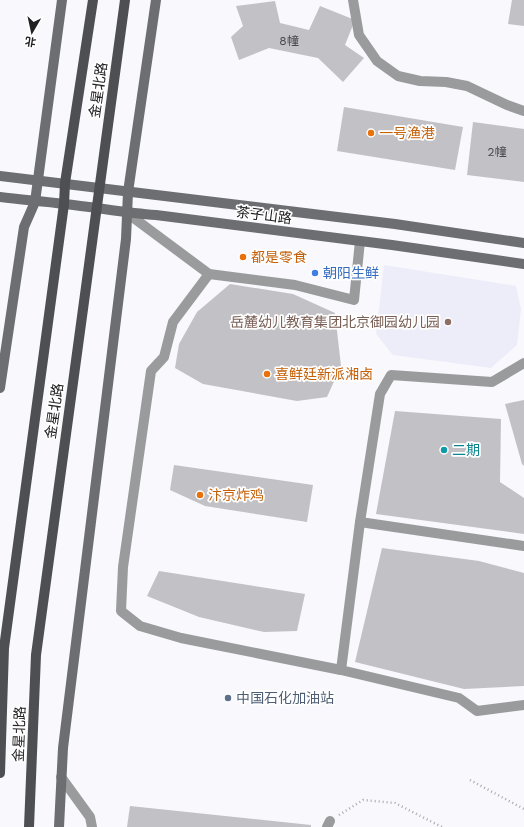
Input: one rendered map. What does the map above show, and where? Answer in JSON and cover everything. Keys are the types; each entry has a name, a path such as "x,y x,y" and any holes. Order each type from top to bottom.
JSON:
{"main road":[{"name":"金星北路","path":"0,773 4,648 64,204 65,183 92,0"},
{"name":"金星北路","path":"29,827 36,655 98,188 125,0"}],"street":[{"path":"0,388 24,227 35,202 62,0"},
{"path":"59,827 63,748 126,239 128,192 156,0"},
{"path":"353,0 359,34 377,62 398,76 420,81 446,82 467,86 507,105 524,111"},
{"name":"茶子山路","path":"0,176 395,224 524,243"},
{"name":"茶子山路","path":"0,197 96,208 127,214 164,216 360,241 524,264"},
{"path":"127,214 209,274 295,285 354,300 360,241"},
{"path":"209,274 173,322 164,357 151,372 123,567 121,611 140,626 180,638 341,670 459,698 477,711 524,705"},
{"path":"341,670 360,522 380,394 391,375 492,382 524,362"},
{"path":"360,522 524,546"},
{"path":"61,777 90,817 92,827"}],"path":[{"path":"470,780 524,809"},
{"path":"328,824 363,800 396,803 442,827"}],"shaded area":[{"name":"岳麓幼儿教育集团北京御园幼儿园","path":"384,265 516,286 521,309 517,345 491,368 393,355 376,334"}],"building":[{"path":"512,0 524,0 524,26 508,24"},
{"path":"275,1 280,23 309,30 320,6 355,20 345,45 364,58 343,82 318,58 269,48 239,60 231,37 243,26 236,6"},
{"path":"344,107 463,127 455,170 337,151"},
{"path":"473,122 524,129 524,182 467,175"},
{"path":"230,284 293,294 335,313 341,366 327,397 297,401 203,384 175,368 179,344 197,312"},
{"path":"524,400 524,466 522,464 505,404"},
{"name":"二期","path":"395,411 501,419 500,482 524,498 524,534 376,514"},
{"path":"174,465 313,485 307,522 205,506 170,490"},
{"path":"382,548 479,561 524,573 524,686 464,689 355,662"},
{"path":"159,571 305,594 297,631 264,632 199,617 147,596"},
{"path":"130,806 311,825 311,827 127,827"}],"place":[{"name":"一号渔港","path":"371,133"},
{"name":"都是零食","path":"243,257"},
{"name":"朝阳生鲜","path":"315,273"},
{"name":"岳麓幼儿教育集团北京御园幼儿园","path":"448,322"},
{"name":"喜鲜廷新派湘卤","path":"267,374"},
{"name":"二期","path":"444,450"},
{"name":"汴京炸鸡","path":"200,495"},
{"name":"中国石化加油站","path":"228,698"}]}
